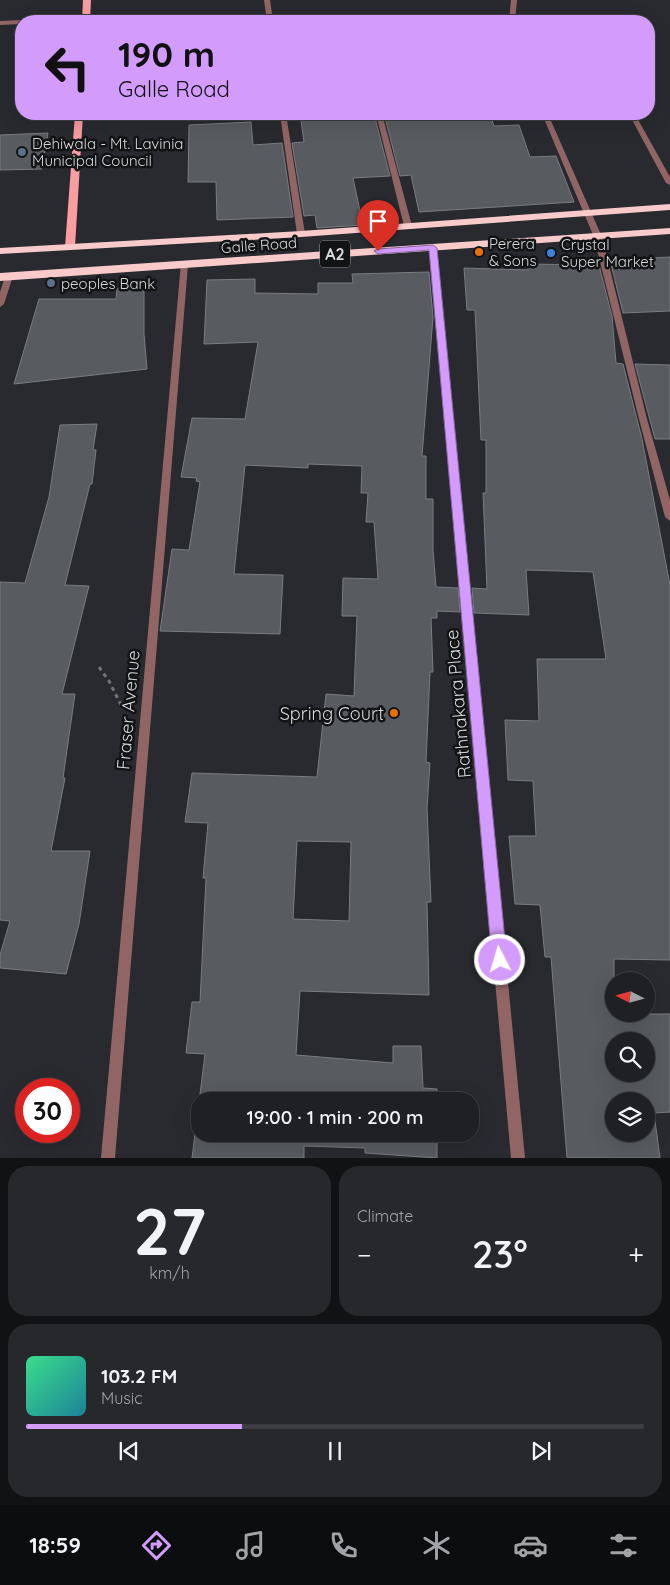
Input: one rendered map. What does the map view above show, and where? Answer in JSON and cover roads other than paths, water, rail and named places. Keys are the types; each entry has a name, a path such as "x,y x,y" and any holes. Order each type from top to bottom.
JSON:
{"highway":[{"name":"Galle Road","path":"0,251 301,234 670,207"},
{"name":"Galle Road","path":"5,277 670,231"}],"main road":[{"path":"86,15 87,0"},
{"path":"70,247 79,120"}],"street":[{"path":"267,0 269,15"},
{"path":"513,15 514,0"},
{"path":"0,23 15,22"},
{"path":"285,120 301,234"},
{"path":"381,120 408,226"},
{"path":"548,120 598,237 670,517"},
{"path":"635,120 670,183"},
{"name":"Rathnakara Place","path":"433,248 518,1158"},
{"name":"Fraser Avenue","path":"108,1158 184,265"},
{"path":"0,304 5,277"}],"place":[{"name":"Dehiwala - Mt. Lavinia Municipal Council","path":"22,152"},
{"name":"Perera & Sons","path":"479,252"},
{"name":"Crystal Super Market","path":"551,253"},
{"name":"peoples Bank","path":"51,283"},
{"name":"Spring Court","path":"394,713"}]}
